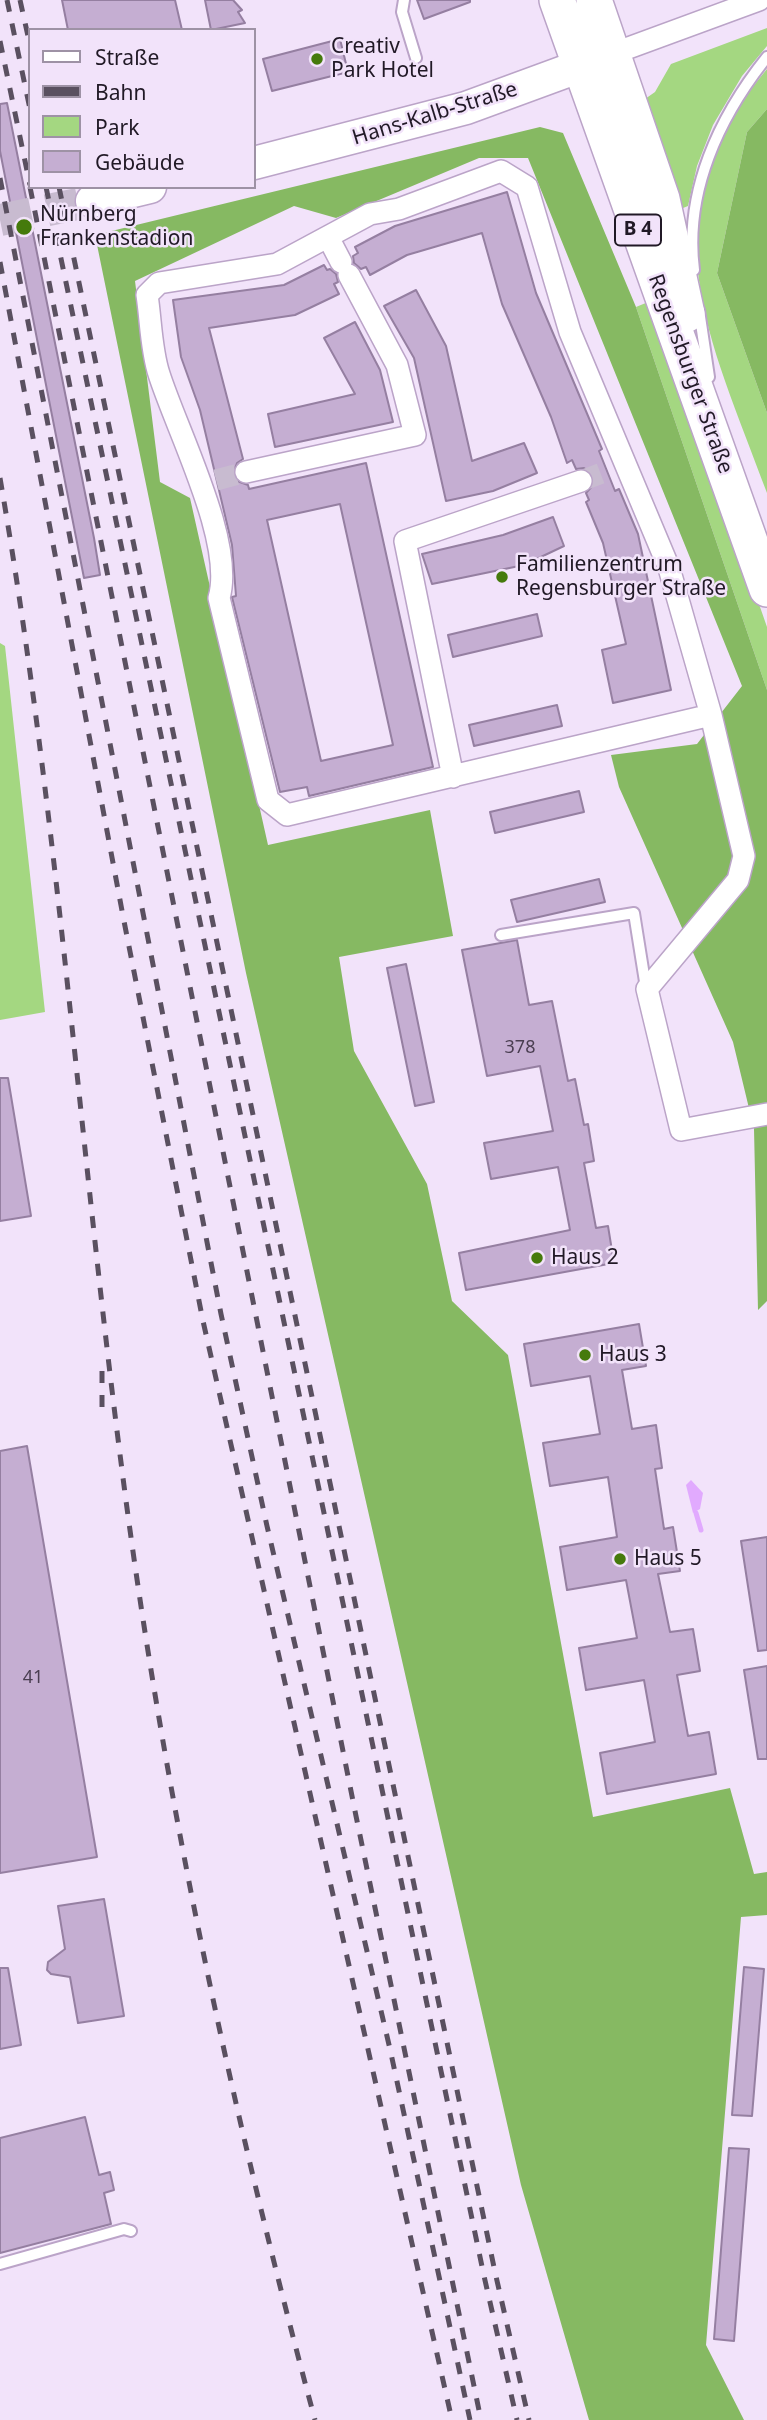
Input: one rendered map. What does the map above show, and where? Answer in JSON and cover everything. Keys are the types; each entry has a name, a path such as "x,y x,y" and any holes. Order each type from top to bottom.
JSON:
{"main road":[{"name":"Regensburger Straße","path":"556,0 767,589"},
{"name":"Regensburger Straße","path":"594,0 662,199 686,312 709,377"},
{"name":"Hans-Kalb-Straße","path":"256,162 444,115 612,54"},
{"path":"92,201 142,189"},
{"name":"B 4","path":"709,377 767,539"}],"street":[{"path":"612,54 759,0"},
{"path":"711,715 287,815 268,800 219,598 224,580 209,481 188,458 158,371 147,295 159,283 277,264 370,214 399,209 501,171 527,187 570,332 616,468 670,568 711,715 744,856 738,880 647,989 681,1129 767,1114"},
{"path":"246,472 415,435 397,365 328,237"},
{"path":"453,777 405,541 581,481"}],"lane":[{"path":"404,0 402,12 416,58"},
{"path":"695,280 694,225 706,163 735,101 767,57"},
{"path":"696,294 709,377"},
{"path":"501,935 634,913 647,989"},
{"path":"0,2264 124,2229 131,2231"}],"green space":[{"path":"767,28 767,46 742,76 713,125 697,166 688,206 683,208 645,99 655,92 671,64"},
{"path":"767,69 767,109 747,132 717,273 767,413 767,493 725,382 709,329 699,278 697,227 706,175 729,123"},
{"path":"767,109 767,413 717,273 747,132"},
{"path":"540,127 563,133 636,307 767,690 767,1301 758,1310 754,1129 733,1042 619,787 611,755 697,744 742,686 528,158 479,158 336,218 294,206 135,281 160,482 190,498 268,845 430,810 453,936 339,957 354,1051 427,1184 452,1301 508,1355 593,1817 730,1788 754,1874 767,1872 767,1915 741,1917 706,2345 744,2420 589,2420 521,2185 246,973 95,235"},
{"path":"653,300 767,627 767,690 636,307"},
{"path":"0,643 5,646 45,1012 0,1020"}],"shaded area":[{"path":"691,1480 703,1493 700,1509 693,1513 686,1485"}],"building":[{"path":"62,0 175,0 182,28 68,28"},
{"path":"205,0 233,0 242,10 238,12 245,23 211,28"},
{"path":"417,0 470,0 470,2 424,19"},
{"path":"340,39 348,72 272,91 263,59"},
{"path":"7,103 100,575 84,578 0,151 0,104"},
{"path":"507,192 536,293 602,449 599,451 615,491 619,489 638,534 671,690 613,703 602,650 626,644 603,543 586,502 589,500 586,493 594,484 594,477 584,468 576,469 572,460 567,463 551,417 502,304 482,233 407,255 370,275 366,267 361,269 354,263 353,256 358,253 355,247 395,226"},
{"path":"324,265 327,270 330,269 336,274 338,282 334,284 339,294 295,315 209,328 243,459 237,463 233,474 237,481 248,485 249,489 366,463 433,767 309,796 307,787 280,792 232,597 236,596 232,545 200,410 181,357 173,300 284,285","holes":["340,504 393,745 321,761 267,520"]},
{"path":"416,290 446,346 472,461 524,443 537,473 493,491 446,501 414,358 384,306"},
{"path":"355,322 380,370 393,422 275,447 268,414 355,394 324,338"},
{"path":"553,517 564,546 524,565 432,584 422,554 503,535"},
{"path":"537,614 542,636 453,657 448,635"},
{"path":"557,705 562,726 474,746 469,725"},
{"path":"579,791 584,812 495,833 490,812"},
{"path":"599,879 605,902 517,922 511,900"},
{"path":"517,940 529,1005 552,1001 568,1081 575,1079 584,1125 588,1124 594,1161 584,1163 596,1228 608,1226 614,1263 466,1290 459,1253 570,1230 558,1167 491,1179 484,1143 553,1131 540,1066 487,1076 462,950"},
{"path":"406,964 434,1102 415,1106 387,968"},
{"path":"0,1078 8,1078 31,1216 0,1221"},
{"path":"639,1324 646,1366 622,1370 632,1429 656,1425 662,1468 655,1469 664,1529 673,1527 680,1571 658,1574 670,1632 693,1629 700,1671 677,1675 688,1736 709,1732 716,1774 607,1794 600,1753 655,1742 644,1680 586,1690 579,1648 637,1638 626,1580 567,1590 560,1547 617,1537 608,1477 550,1486 543,1443 600,1434 590,1376 531,1386 524,1344"},
{"path":"27,1446 97,1857 0,1873 0,1451"},
{"path":"767,1537 767,1650 758,1651 741,1541"},
{"path":"767,1666 767,1759 758,1759 744,1670"},
{"path":"104,1899 124,2016 78,2023 70,1977 51,1974 47,1970 48,1962 65,1949 58,1906"},
{"path":"744,1967 764,1969 752,2116 732,2115"},
{"path":"0,1968 8,1968 21,2045 0,2049"},
{"path":"85,2117 99,2175 110,2172 114,2190 104,2193 111,2224 0,2253 0,2138"},
{"path":"729,2148 749,2149 734,2341 714,2339"}],"waterway":[{"path":"696,1513 701,1530"}],"tunnel":[{"path":"0,220 92,201"},
{"path":"581,481 607,471"},
{"path":"216,480 246,472"}],"railway":[{"path":"7,0 28,100"},
{"path":"20,0 28,36"},
{"path":"0,41 28,175"},
{"path":"0,178 221,1314 267,1526 390,2049 470,2420"},
{"path":"30,189 356,1816 481,2420"},
{"path":"46,189 484,2276 517,2420"},
{"path":"59,189 495,2272 529,2420"},
{"path":"0,262 123,916 203,1321 452,2420"},
{"path":"0,478 37,725 122,1470 158,1710 202,1948 228,2067 284,2303 315,2420"},
{"path":"102,1371 102,1407"}],"place":[{"name":"Creativ Park Hotel","path":"317,59"},
{"name":"Nürnberg Frankenstadion","path":"24,227"},
{"name":"Familienzentrum Regensburger Straße","path":"502,577"},
{"name":"Haus 2","path":"537,1258"},
{"name":"Haus 3","path":"585,1355"},
{"name":"Haus 5","path":"620,1559"}]}
